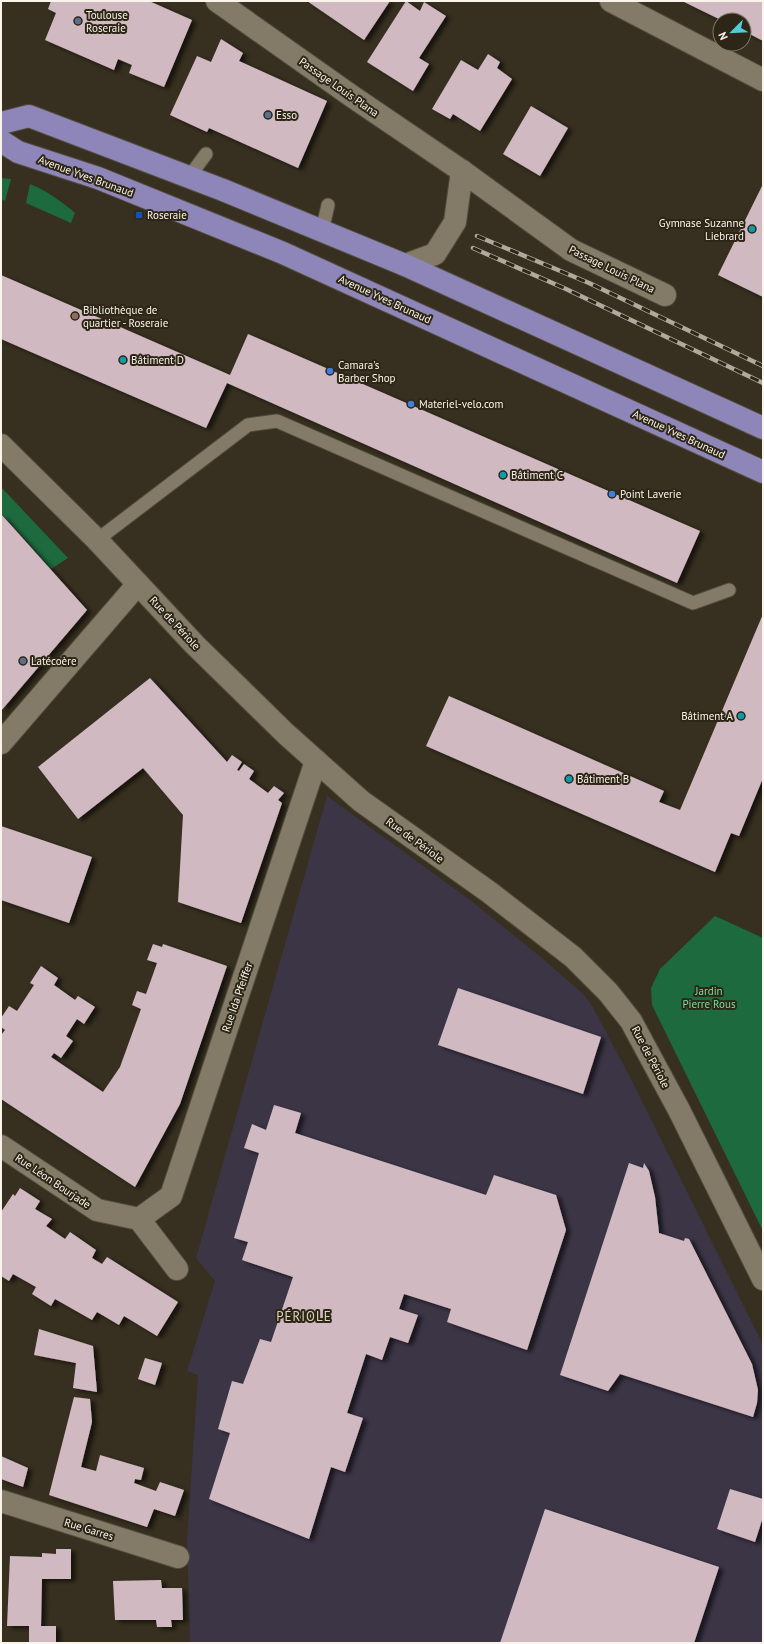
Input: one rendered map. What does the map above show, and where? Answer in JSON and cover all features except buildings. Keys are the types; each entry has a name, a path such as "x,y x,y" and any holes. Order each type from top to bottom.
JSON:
{"main road":[{"path":"1,123 29,116 189,177 405,265 763,428"},
{"name":"Avenue Yves Brunaud","path":"1,141 18,152 98,178 283,253 763,472"}],"street":[{"name":"Passage Louis Plana","path":"217,1 353,97 462,170 570,250 665,295"},
{"path":"611,1 763,80"},
{"path":"405,265 435,254 455,222 462,170"},
{"name":"Rue de Périole","path":"1,445 97,540 195,645 286,734 361,801 489,892 573,957 608,992 631,1021 679,1110 763,1279"},
{"path":"1,743 138,584"},
{"name":"Rue Ida Pfeiffer","path":"139,1219 171,1196 316,761"},
{"name":"Rue Léon Bourjade","path":"1,1146 97,1210 139,1219"},
{"path":"139,1219 177,1269"},
{"name":"Rue Garres","path":"1,1501 178,1557"}],"lane":[{"path":"189,177 206,154"},
{"path":"322,231 328,205"},
{"path":"97,540 248,425 277,421 693,603 729,590"}],"shaded area":[{"path":"327,796 470,900 543,959 583,994 592,1006 630,1077 763,1345 763,1643 190,1643 187,1540 198,1375 187,1371 215,1281 196,1258"}],"green space":[{"path":"1,178 11,179 5,201 1,199"},
{"path":"30,184 54,197 75,213 71,223 26,203"},
{"path":"1,487 68,558 51,569 1,513"},
{"name":"Jardin Pierre Rous","path":"715,916 763,938 763,1231 652,1005 651,988 660,969"}],"railway":[{"path":"477,236 589,283 763,366"},
{"path":"473,248 566,289 763,383"}],"place":[{"name":"Toulouse Roseraie","path":"78,21"},
{"name":"Esso","path":"268,115"},
{"name":"Roseraie","path":"139,215"},
{"name":"Gymnase Suzanne Liebrard","path":"752,229"},
{"name":"Bibliothèque de quartier - Roseraie","path":"75,316"},
{"name":"Bâtiment D","path":"123,360"},
{"name":"Camara's Barber Shop","path":"330,371"},
{"name":"Materiel-velo.com","path":"411,404"},
{"name":"Bâtiment C","path":"503,475"},
{"name":"Point Laverie","path":"612,494"},
{"name":"Latécoère","path":"23,661"},
{"name":"Bâtiment A","path":"741,716"},
{"name":"Bâtiment B","path":"569,779"}],"district":[{"name":"PÉRIOLE","path":"304,1316"}]}
